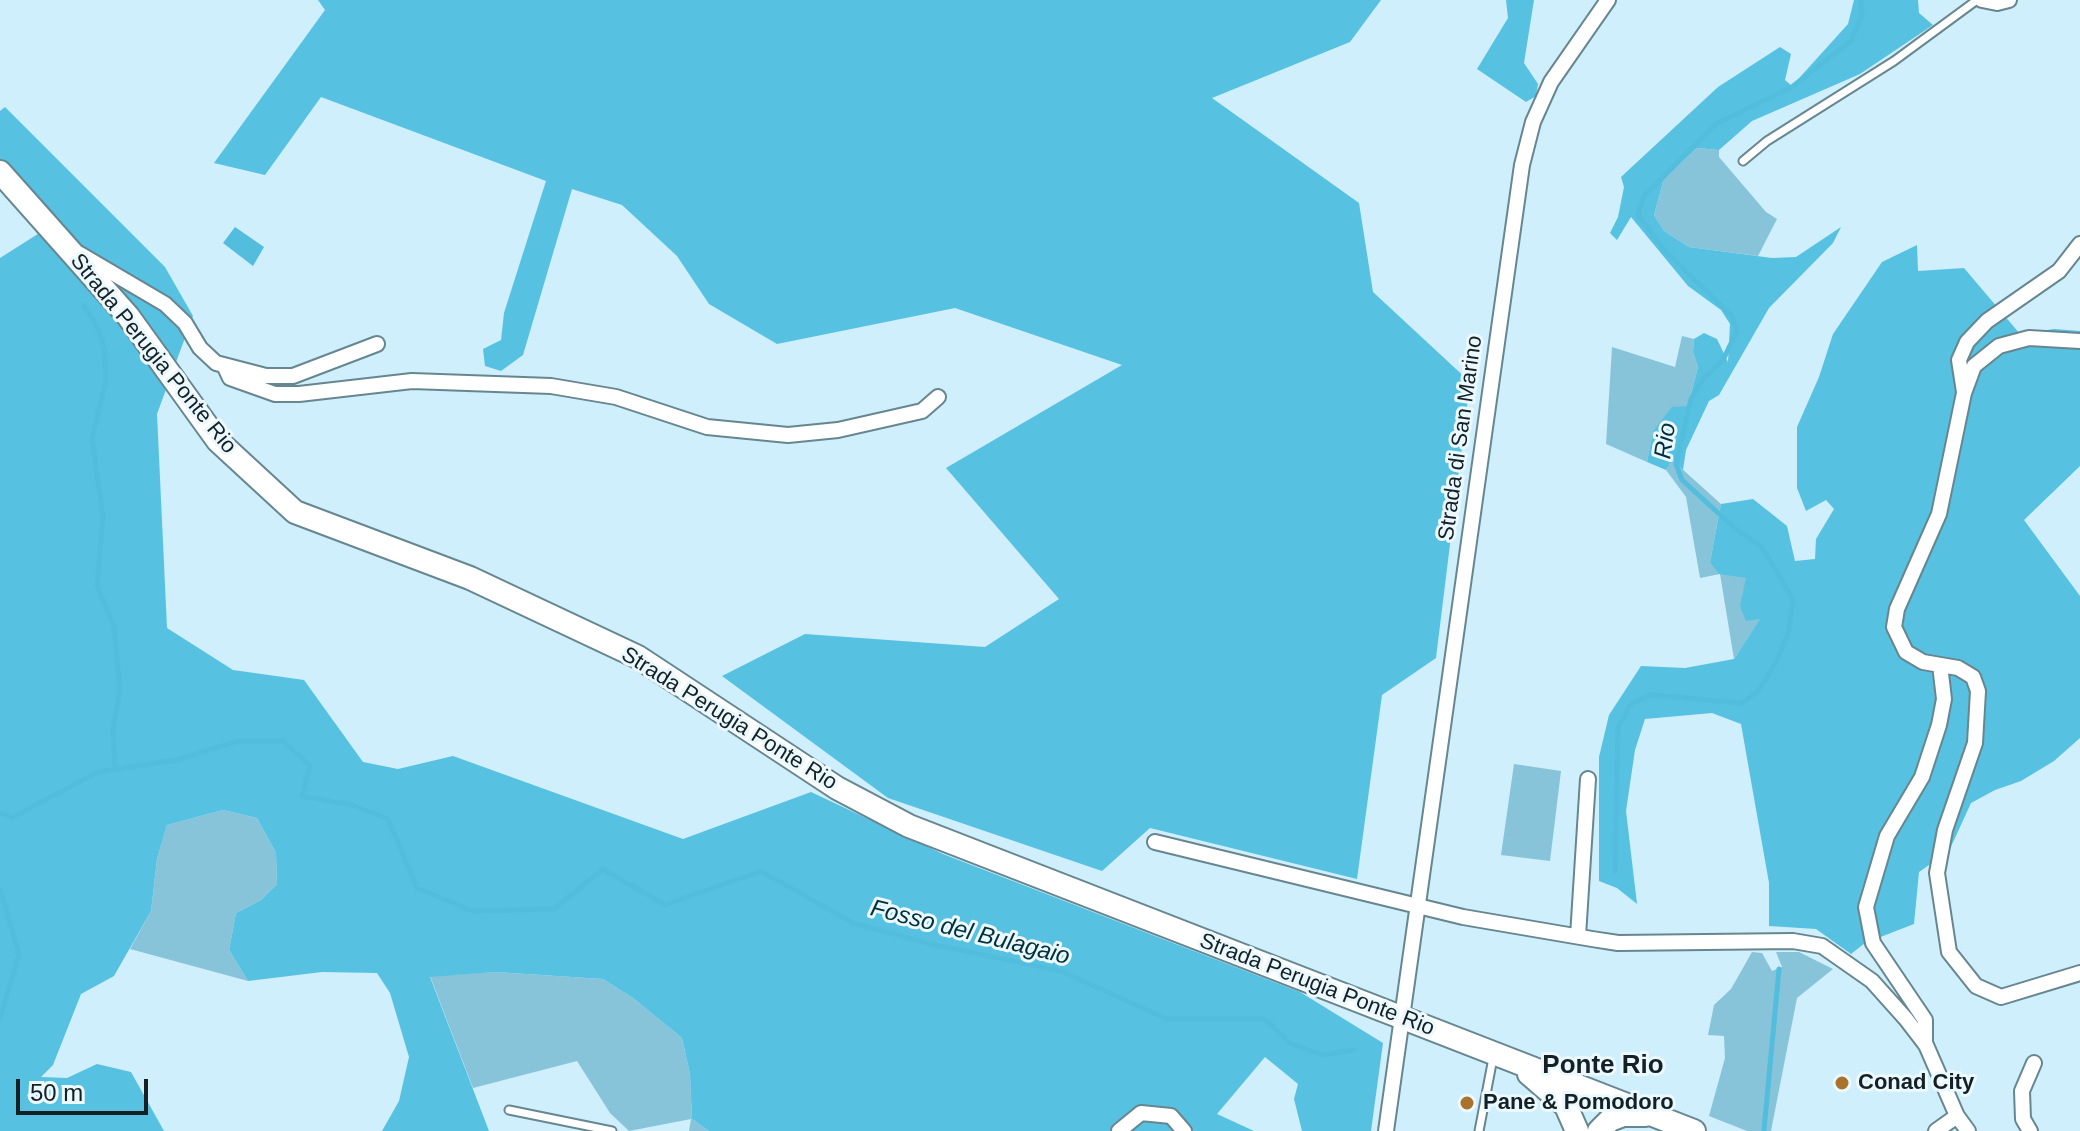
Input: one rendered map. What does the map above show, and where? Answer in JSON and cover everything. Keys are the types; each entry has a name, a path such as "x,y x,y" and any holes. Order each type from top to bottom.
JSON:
{"main road":[{"name":"Strada Perugia Ponte Rio","path":"0,172 128,316 218,441 295,512 470,578 638,657 837,788 909,826 1694,1131"},
{"name":"Strada Perugia Ponte Rio","path":"1495,1052 1544,1083 1593,1128 1623,1115 1654,1115"}],"street":[{"name":"Strada di San Marino","path":"1386,1131 1522,165 1533,122 1551,82 1608,0"},
{"path":"1980,0 1997,3 2009,0"},
{"path":"1964,393 1959,360 1967,342 1987,321 2059,271 2080,244"},
{"path":"69,250 86,256 165,304 185,323 200,348 224,365 266,376 293,376 377,344"},
{"path":"2080,341 2029,338 1999,346 1974,366 1964,393 1939,514 1897,609 1894,627 1906,652 1923,662 1958,668 1973,677 1978,691 1975,743 1945,830 1937,873 1949,952 1976,986 2001,997 2080,973"},
{"path":"224,365 230,378 275,394 412,381 551,386 616,397 707,427 788,435 838,430 922,411 938,397"},
{"path":"1926,1045 1925,1020 1873,943 1866,907 1887,836 1922,777 1939,725 1944,699 1940,665"},
{"path":"1578,936 1588,779"},
{"path":"1155,842 1463,917 1618,943 1793,941 1822,946 1872,981 1926,1045 1957,1116 1968,1131"},
{"path":"2030,1131 2023,1119 2022,1091 2034,1063"},
{"path":"1119,1131 1141,1113 1171,1116 1184,1131"},
{"path":"1936,1131 1957,1116"}],"lane":[{"path":"1743,161 1767,141 1894,61 1980,0"},
{"path":"1479,1131 1495,1052"},
{"path":"509,1110 612,1131"}],"shaded area":[{"path":"318,0 1381,0 1350,42 1212,98 1359,203 1373,292 1470,382 1436,658 1382,695 1357,879 1150,828 1102,871 888,798 722,676 805,634 985,647 1059,599 946,468 1122,365 955,308 777,344 709,304 677,256 622,205 572,189 523,355 501,371 485,366 483,349 501,340 504,313 546,181 321,97 265,175 214,163 325,10"},
{"path":"1506,0 1534,0 1524,63 1538,84 1536,96 1526,102 1477,69 1508,18"},
{"path":"1854,0 1918,0 1919,13 1933,25 1860,74 1752,121 1719,150 1697,148 1664,178 1654,215 1664,231 1689,247 1772,258 1796,257 1841,227 1833,243 1769,308 1719,395 1709,401 1686,450 1683,470 1672,459 1666,470 1647,462 1653,431 1672,407 1688,406 1698,367 1693,352 1694,339 1704,333 1717,339 1728,362 1730,324 1721,310 1688,286 1631,217 1617,240 1610,233 1618,217 1624,187 1621,177 1718,87 1780,47 1791,54 1785,80 1792,86 1848,24"},
{"path":"5,107 165,267 193,316 157,414 167,628 233,670 304,680 363,762 398,769 453,756 683,839 811,792 943,854 1300,992 1383,1043 1371,1131 1302,1131 1294,1099 1298,1084 1265,1057 1217,1114 1254,1131 709,1131 692,1119 690,1074 682,1038 633,998 603,979 495,972 430,977 489,1131 382,1131 399,1101 409,1057 390,993 377,973 322,972 248,981 229,950 236,913 261,900 277,884 276,853 257,818 223,810 167,825 157,859 151,911 114,976 81,994 53,1065 41,1077 67,1078 97,1064 131,1072 164,1131 0,1131 0,258 52,225 0,167 0,111"},
{"path":"1697,148 1719,150 1719,157 1766,212 1777,219 1758,256 1689,247 1664,231 1654,215 1664,178"},
{"path":"235,227 264,247 253,266 223,243"},
{"path":"1917,245 1918,271 1964,268 2020,334 2054,329 2080,331 2080,466 2024,520 2080,596 2080,738 2054,761 2021,781 1971,803 1949,851 1919,872 1914,924 1865,943 1851,954 1816,929 1769,926 1769,883 1741,724 1712,713 1645,719 1635,750 1626,811 1637,904 1617,888 1599,881 1599,757 1609,715 1641,666 1685,668 1734,659 1760,619 1746,621 1740,606 1746,578 1719,574 1710,562 1721,504 1753,499 1787,526 1795,561 1815,559 1816,539 1834,509 1826,500 1806,511 1797,488 1797,427 1819,377 1833,334 1882,262"},
{"path":"1682,336 1694,339 1693,352 1698,367 1688,406 1653,431 1647,462 1606,444 1612,347 1675,367"},
{"path":"1671,459 1721,504 1710,562 1746,578 1761,618 1734,659 1720,574 1700,578 1686,497 1666,470"},
{"path":"1514,764 1561,771 1550,861 1501,855"},
{"path":"223,810 257,818 276,853 277,884 261,900 236,913 229,950 248,981 130,949 151,911 157,859 167,825"},
{"path":"1752,952 1762,953 1772,971 1782,967 1776,952 1799,952 1833,969 1797,998 1771,1131 1747,1131 1709,1116 1725,1058 1724,1036 1708,1035 1714,1005 1731,989"},
{"path":"495,972 603,979 633,998 682,1038 690,1074 692,1119 709,1131 689,1131 691,1119 629,1131 610,1113 577,1061 473,1088 430,976"}],"waterway":[{"name":"Rio","path":"1615,872 1618,727 1632,703 1651,695 1742,703 1759,690 1774,666 1788,635 1793,599 1761,546 1738,531 1682,480 1676,464 1691,399 1703,379 1723,360 1737,331 1732,316 1665,251 1638,215 1644,196 1716,124 1792,87 1851,41 1862,15 1861,0"},
{"path":"84,306 97,326 104,347 106,380 92,439 103,517 97,586 114,626 120,690 113,730 115,770"},
{"name":"Fosso del Bulagaio","path":"0,813 13,817 98,772 177,760 238,741 283,741 310,766 302,796 352,805 388,819 417,888 473,911 554,909 603,869 665,905 761,871 853,923 930,944 1061,971 1167,1019 1265,1019 1290,1043 1322,1055 1354,1050"},
{"path":"0,889 19,954 0,1018"},
{"name":"Rio","path":"1764,1130 1779,969"}],"place":[{"name":"Conad City","path":"1842,1083"},
{"name":"Pane & Pomodoro","path":"1467,1103"}],"district":[{"name":"Ponte Rio","path":"1603,1066"}]}
